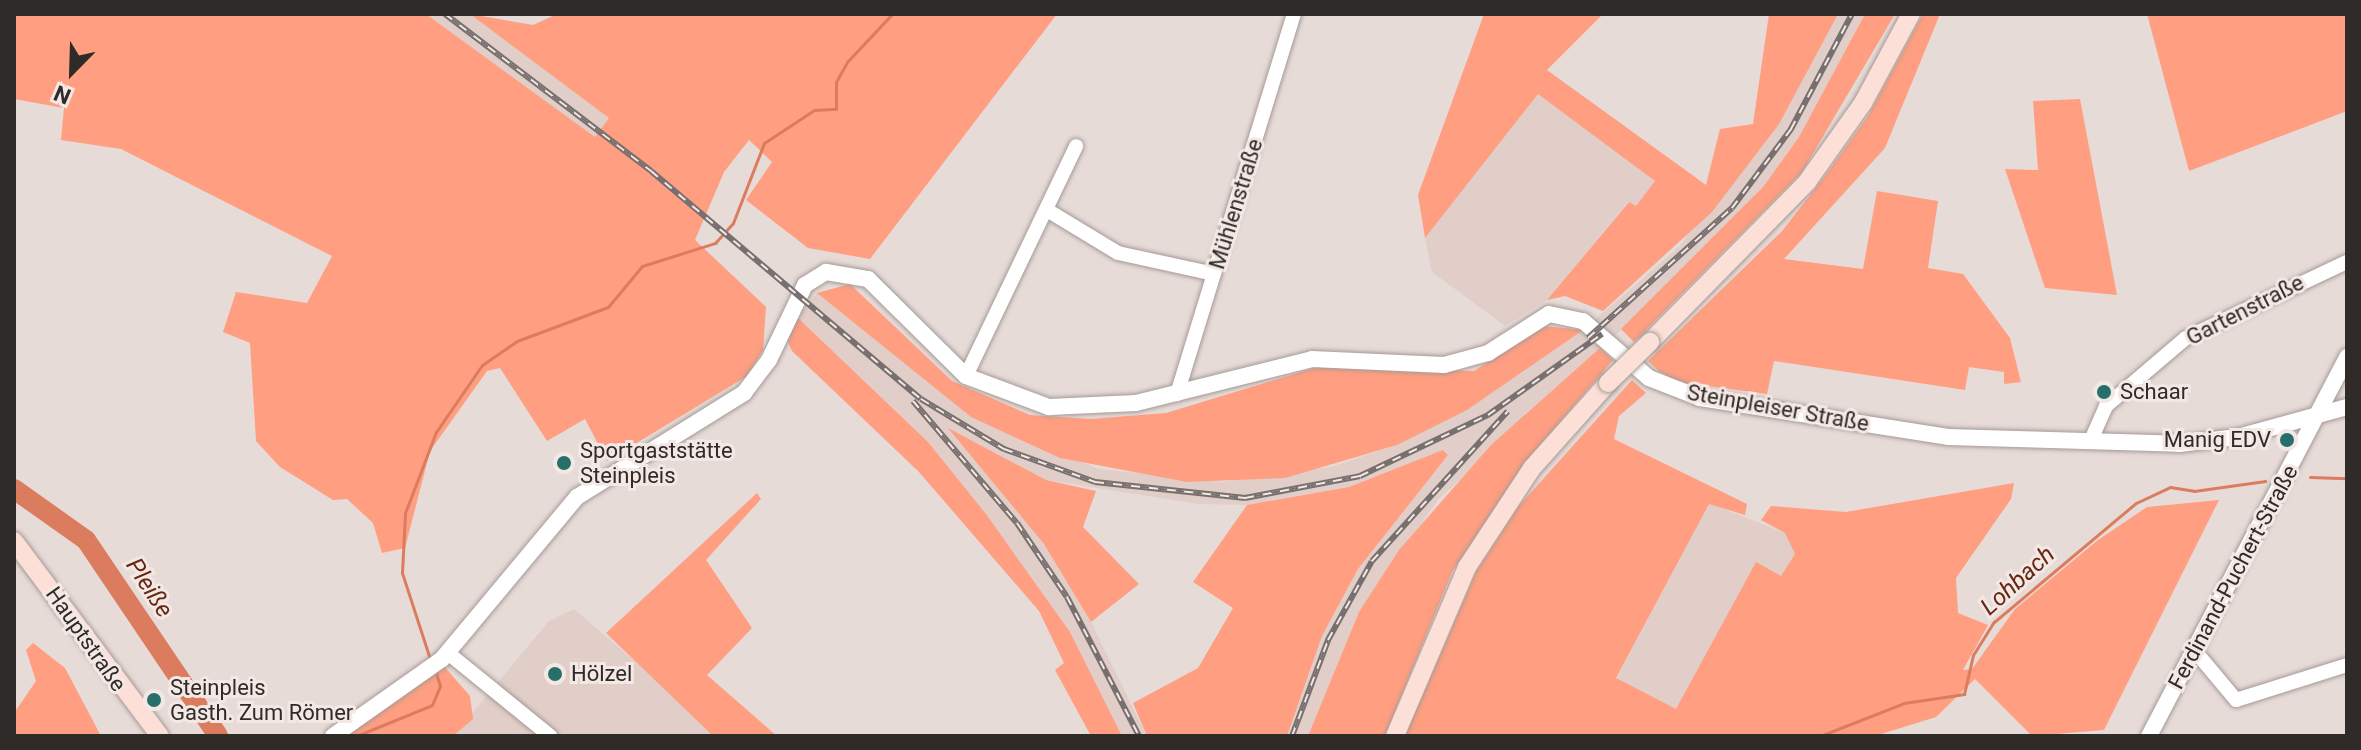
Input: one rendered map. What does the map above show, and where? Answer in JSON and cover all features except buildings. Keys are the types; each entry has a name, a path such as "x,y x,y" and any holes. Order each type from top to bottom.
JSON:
{"main road":[{"path":"1395,736 1467,567 1532,468 1608,383 1807,182 1863,103 1911,14"},
{"name":"Hauptstraße","path":"14,541 160,736"}],"street":[{"name":"Mühlenstraße","path":"1177,394 1294,14"},
{"path":"966,376 1076,146"},
{"path":"1047,210 1118,253 1214,274"},
{"name":"Gartenstraße","path":"2091,440 2106,406 2186,338 2347,262"},
{"name":"Steinpleiser Straße","path":"445,656 556,515 744,393 769,360 805,285 837,271 868,279 966,376 1049,407 1177,394 1312,359 1444,365 1488,353 1531,320 1559,314 1593,327 1649,378 1700,398 1948,437 2179,444 2316,418 2347,407"},
{"name":"Ferdinand-Puchert-Straße","path":"2149,736 2347,357"},
{"path":"2195,651 2236,700 2347,665"},
{"path":"333,736 445,656 550,736"}],"shaded area":[{"path":"14,14 426,14 595,137 609,118 470,14 533,25 557,14 1057,14 870,259 808,248 746,200 772,162 749,140 724,172 695,240 766,307 763,350 747,376 607,461 585,419 547,441 500,368 487,371 430,451 405,548 382,553 373,523 347,499 333,500 280,467 256,441 250,343 223,332 236,292 307,303 332,256 121,149 61,140 64,108 14,99"},
{"path":"426,14 470,14 610,118 595,137"},
{"path":"1484,14 1603,14 1547,70 1706,185 1720,129 1753,124 1769,14 1838,14 1779,124 1712,212 1603,311 1565,296 1547,300 1629,202 1636,206 1655,181 1538,94 1425,238 1418,195"},
{"path":"1838,14 1865,14 1799,137 1763,187 1711,246 1438,500 1359,612 1308,736 1287,736 1322,636 1358,569 1448,455 1444,450 1349,487 1247,505 1199,504 1046,480 951,430 1044,544 1091,622 1147,736 1122,736 1070,632 986,514 928,442 797,317 817,293 971,417 1099,469 1224,482 1331,467 1397,445 1583,330 1680,246"},
{"path":"1865,14 1895,14 1802,172 1634,342 1621,329 1763,187 1799,137"},
{"path":"1923,14 1940,14 1885,148 1784,259 1863,269 1877,191 1938,201 1928,268 1963,274 2010,338 2021,382 2004,384 2004,372 1969,367 1965,390 1774,361 1767,394 1678,382 1659,371 1648,361 1782,231 1825,176 1868,116"},
{"path":"2147,14 2347,14 2347,111 2189,171"},
{"path":"1538,93 1656,181 1636,206 1628,202 1547,300 1505,326 1432,272 1425,238"},
{"path":"2080,99 2117,295 2045,288 2005,169 2038,170 2033,101"},
{"path":"850,284 952,381 1030,415 1091,419 1166,413 1321,366 1474,371 1544,326 1583,330 1467,410 1397,445 1285,478 1187,482 1060,458 971,417 817,293"},
{"path":"797,317 928,442 986,514 1070,632 1122,736 1091,736 1055,670 1064,663 1039,611 919,472 792,351 787,340"},
{"path":"1600,348 1613,360 1527,460 1452,572 1385,736 1308,736 1359,612 1399,550 1491,445"},
{"path":"1632,380 1646,393 1619,416 1614,439 1747,504 1745,515 1709,504 1616,678 1676,709 1756,562 1781,576 1795,554 1785,533 1761,520 1771,506 1846,512 2014,483 2011,499 1956,578 1958,613 1988,625 1963,670 1972,669 2015,609 2098,540 2147,507 2219,500 2104,730 2032,736 1975,679 1936,717 1875,736 1405,736 1476,572 1518,507"},
{"path":"948,428 1046,480 1096,491 1083,527 1139,584 1091,622 1044,544"},
{"path":"1443,450 1448,455 1358,569 1322,636 1287,736 1147,736 1133,703 1198,668 1233,608 1193,582 1247,505 1349,487"},
{"path":"757,493 761,499 706,560 752,628 707,675 777,736 713,736 606,633"},
{"path":"1709,503 1785,533 1796,554 1699,722 1616,679"},
{"path":"574,609 672,693 713,736 453,736 549,621"},
{"path":"33,643 65,668 101,736 14,736 14,713 36,681 26,650"},
{"path":"442,664 470,696 473,719 453,736 346,736"}],"waterway":[{"path":"430,659 402,573 405,513 436,432 482,365 517,341 608,307 642,266 715,243 733,223 764,143 814,110 836,109 836,82 847,62 892,14"},
{"name":"Lohbach","path":"2310,477 2347,478"},
{"name":"Lohbach","path":"1820,736 1904,703 1964,694 1973,655 1994,622 2136,503 2170,487 2194,491 2265,481"},
{"name":"Pleiße","path":"14,489 86,540 218,736"},
{"path":"356,736 432,705 440,686 435,670"}],"railway":[{"path":"445,14 651,171 921,399 1004,449 1095,482 1245,498 1360,476 1488,415 1602,334"},
{"path":"1588,338 1732,208 1791,129 1852,14"},
{"path":"913,401 1017,523 1067,597 1139,736"},
{"path":"1292,736 1328,640 1372,561 1508,411"}],"place":[{"name":"Schaar","path":"2104,392"},
{"name":"Manig EDV","path":"2287,440"},
{"name":"Sportgaststätte Steinpleis","path":"564,463"},
{"name":"Hölzel","path":"555,674"},
{"name":"Steinpleis Gasth. Zum Römer","path":"154,700"}]}
